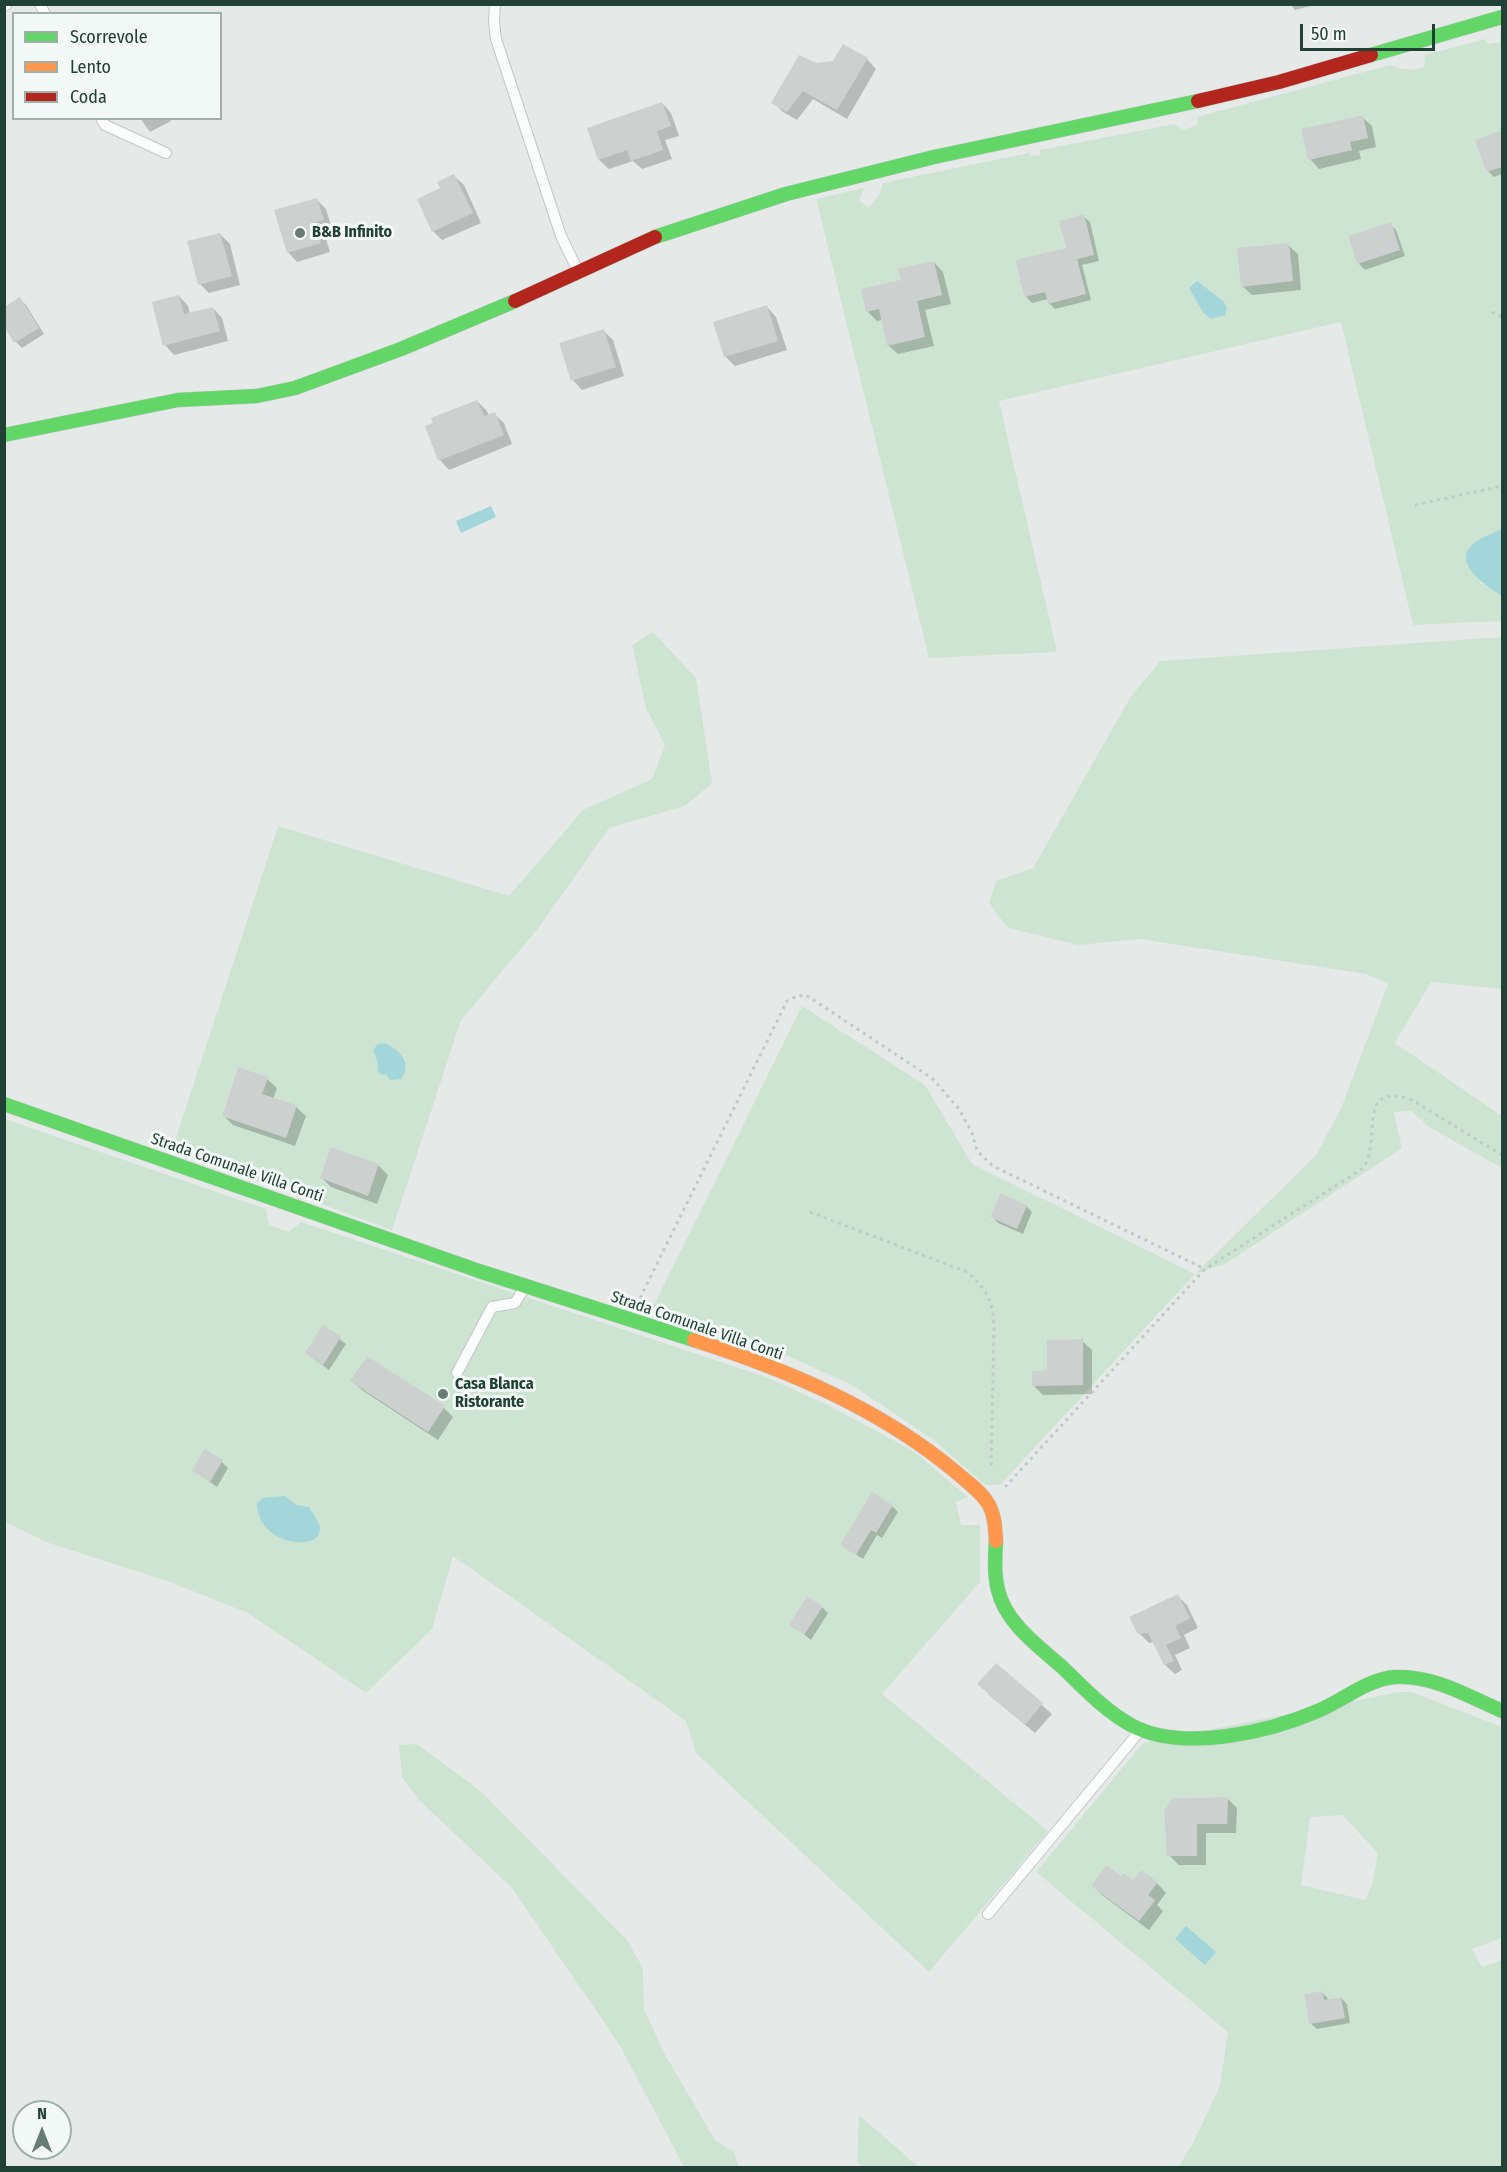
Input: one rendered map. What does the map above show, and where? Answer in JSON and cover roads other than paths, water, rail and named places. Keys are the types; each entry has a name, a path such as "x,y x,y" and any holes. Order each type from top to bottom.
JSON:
{"street":[{"path":"4,435 178,400 257,396 295,388 470,321 659,235 786,194 934,157 1175,107 1279,82 1503,18"},
{"name":"Strada Comunale Villa Conti","path":"4,1104 525,1287 751,1358 831,1393 884,1421 962,1476 990,1504 995,1522 995,1576 999,1594 1012,1618 1024,1632 1112,1713 1141,1730"},
{"path":"1141,1730 1179,1736 1223,1735 1256,1730 1298,1719 1338,1702 1370,1683 1396,1677 1427,1680 1503,1711"}],"lane":[{"path":"495,4 495,39 561,236 578,271"},
{"path":"102,120 105,125 166,153"},
{"path":"458,1373 492,1307 514,1303 525,1287"},
{"path":"988,1914 1141,1730"}],"water":[{"path":"1197,281 1224,302 1227,308 1225,315 1211,319 1203,312 1189,288"},
{"path":"491,506 496,517 461,533 456,521"},
{"path":"1502,529 1502,596 1472,572 1466,557 1469,549 1477,541"},
{"path":"378,1044 390,1045 403,1057 406,1068 401,1079 390,1080 386,1074 382,1075 377,1071 378,1064 373,1050"},
{"path":"285,1496 296,1505 309,1507 317,1520 320,1529 318,1536 311,1541 289,1541 267,1529 260,1518 257,1504 262,1498"},
{"path":"1186,1926 1216,1952 1205,1965 1175,1939"}],"place":[{"name":"B&B Infinito","path":"300,233"},
{"name":"Casa Blanca Ristorante","path":"443,1394"}]}
